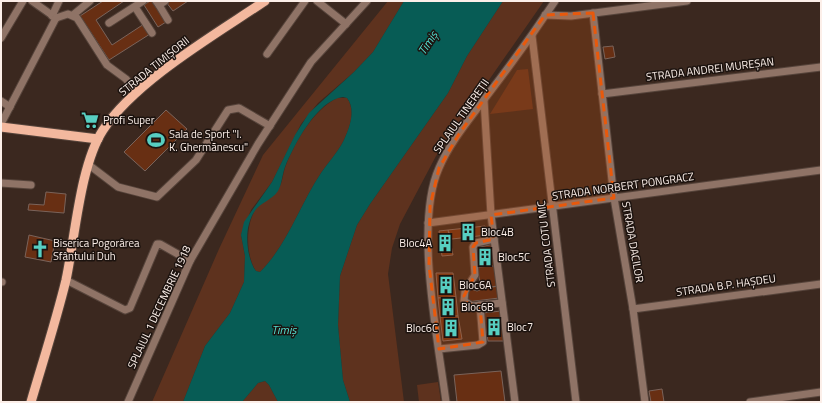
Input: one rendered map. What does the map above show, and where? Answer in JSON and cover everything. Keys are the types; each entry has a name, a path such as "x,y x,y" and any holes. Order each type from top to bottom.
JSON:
{"main road":[{"name":"STRADA TIMIȘORII","path":"33,402 36,384 66,280 89,165 98,139 115,115 137,93 180,59 265,1"},
{"path":"1,127 98,139"}],"street":[{"path":"1,38 24,1"},
{"path":"32,1 54,17 68,14 77,18 107,65 126,79 137,93"},
{"path":"1,124 54,17 59,1"},
{"path":"73,15 90,1"},
{"path":"110,23 143,1"},
{"path":"267,54 305,1"},
{"path":"317,1 346,24"},
{"name":"SPLAIUL 1 DECEMBRIE 1918","path":"128,402 190,261 270,126 311,62 367,1"},
{"name":"SPLAIUL TINEREȚII","path":"446,402 428,265 428,224 432,187 439,168 458,134 532,36 555,1"},
{"path":"545,15 571,16 687,1"},
{"path":"160,2 168,20"},
{"path":"135,6 152,33"},
{"name":"STRADA DACILOR","path":"593,13 614,198 633,309 645,402"},
{"name":"STRADA COTU MIC","path":"532,36 576,402"},
{"name":"STRADA ANDREI MUREȘAN","path":"602,94 821,67"},
{"path":"484,100 494,239 515,402"},
{"path":"1,101 10,107"},
{"path":"89,165 118,187 157,197 196,160 228,110 239,108 270,126"},
{"name":"STRADA NORBERT PONGRACZ","path":"428,224 821,170"},
{"path":"1,183 31,185"},
{"path":"494,239 476,243 473,247 475,276 464,296 464,301 468,305 502,303"},
{"path":"66,280 125,310 130,308 157,244 160,244 190,261"},
{"name":"STRADA B.P. HAȘDEU","path":"633,309 821,284"},
{"path":"439,349 481,345 484,339 480,305"},
{"path":"750,402 821,392"}],"highlighted area":[{"path":"593,13 614,198 491,215 494,239 476,243 473,247 475,275 464,296 468,305 480,305 483,342 439,349 429,265 430,206 439,168 459,134 545,15"}],"shaded area":[{"path":"388,1 404,1 373,52 354,72 318,103 301,124 272,182 251,210 241,235 245,256 244,282 230,313 205,346 183,402 152,402 219,249 263,155"},
{"path":"503,1 544,1 436,156 400,224 392,248 388,274 404,402 350,402 343,380 338,325 340,276 357,225 370,204 448,93 467,56"},
{"path":"528,69 533,109 490,114 517,70"},
{"path":"337,98 347,98 352,112 351,121 344,140 313,186 286,237 270,261 260,272 256,271 252,264 248,247 249,228 254,211 280,186 290,155 306,127 320,110"},
{"path":"265,381 269,385 278,402 242,402 258,383"},
{"path":"438,382 441,402 419,402 417,385"}],"water":[{"name":"Timiș","path":"404,1 503,1 467,56 448,93 370,204 357,225 340,276 338,325 343,380 350,402 278,402 269,385 265,381 258,383 242,402 183,402 205,346 230,313 244,282 245,256 241,235 244,222 272,182 295,135 309,113 354,72 373,52","holes":["343,97 347,98 352,111 344,140 313,186 286,237 270,261 260,272 256,271 249,255 247,242 249,224 255,211 278,191 285,167 294,147 300,136 316,115 324,106 333,100"]}],"building":[{"path":"103,1 124,1 96,20 112,45 144,24 150,34 109,60 80,16"},
{"path":"152,1 166,22 158,27 144,5"},
{"path":"188,1 173,11 166,2"},
{"path":"613,46 615,57 605,59 603,47"},
{"name":"Sala de Sport \"I. K. Ghermănescu\"","path":"166,110 187,129 145,171 124,152"},
{"path":"46,192 66,194 64,213 28,210 29,204 44,205"},
{"name":"Bloc4B","path":"485,226 487,235 452,239 448,230"},
{"name":"Bloc4A","path":"448,230 453,255 442,256 439,231"},
{"name":"Biserica Pogorârea Sfântului Duh","path":"29,235 55,241 51,262 25,257"},
{"name":"Bloc5C","path":"494,244 495,266 477,267 475,248"},
{"path":"495,266 498,286 481,288 477,267"},
{"name":"Bloc6A","path":"436,273 453,273 456,297 438,298"},
{"path":"498,286 499,298 467,302 467,291 471,289 477,291"},
{"name":"Bloc6B","path":"456,297 458,316 440,317 438,298"},
{"name":"Bloc7","path":"501,311 505,341 488,341 483,313"},
{"name":"Bloc6C","path":"458,316 462,339 443,341 440,317"},
{"path":"501,371 505,402 457,402 454,375"},
{"path":"662,389 664,402 651,402 649,391"}],"place":[{"name":"Profi Super","path":"90,120"},
{"name":"Sala de Sport \"I. K. Ghermănescu\"","path":"156,140"},
{"name":"Bloc4B","path":"468,232"},
{"name":"Bloc4A","path":"445,243"},
{"name":"Biserica Pogorârea Sfântului Duh","path":"40,249"},
{"name":"Bloc5C","path":"485,257"},
{"name":"Bloc6A","path":"446,285"},
{"name":"Bloc6B","path":"448,307"},
{"name":"Bloc7","path":"494,327"},
{"name":"Bloc6C","path":"451,328"}]}
